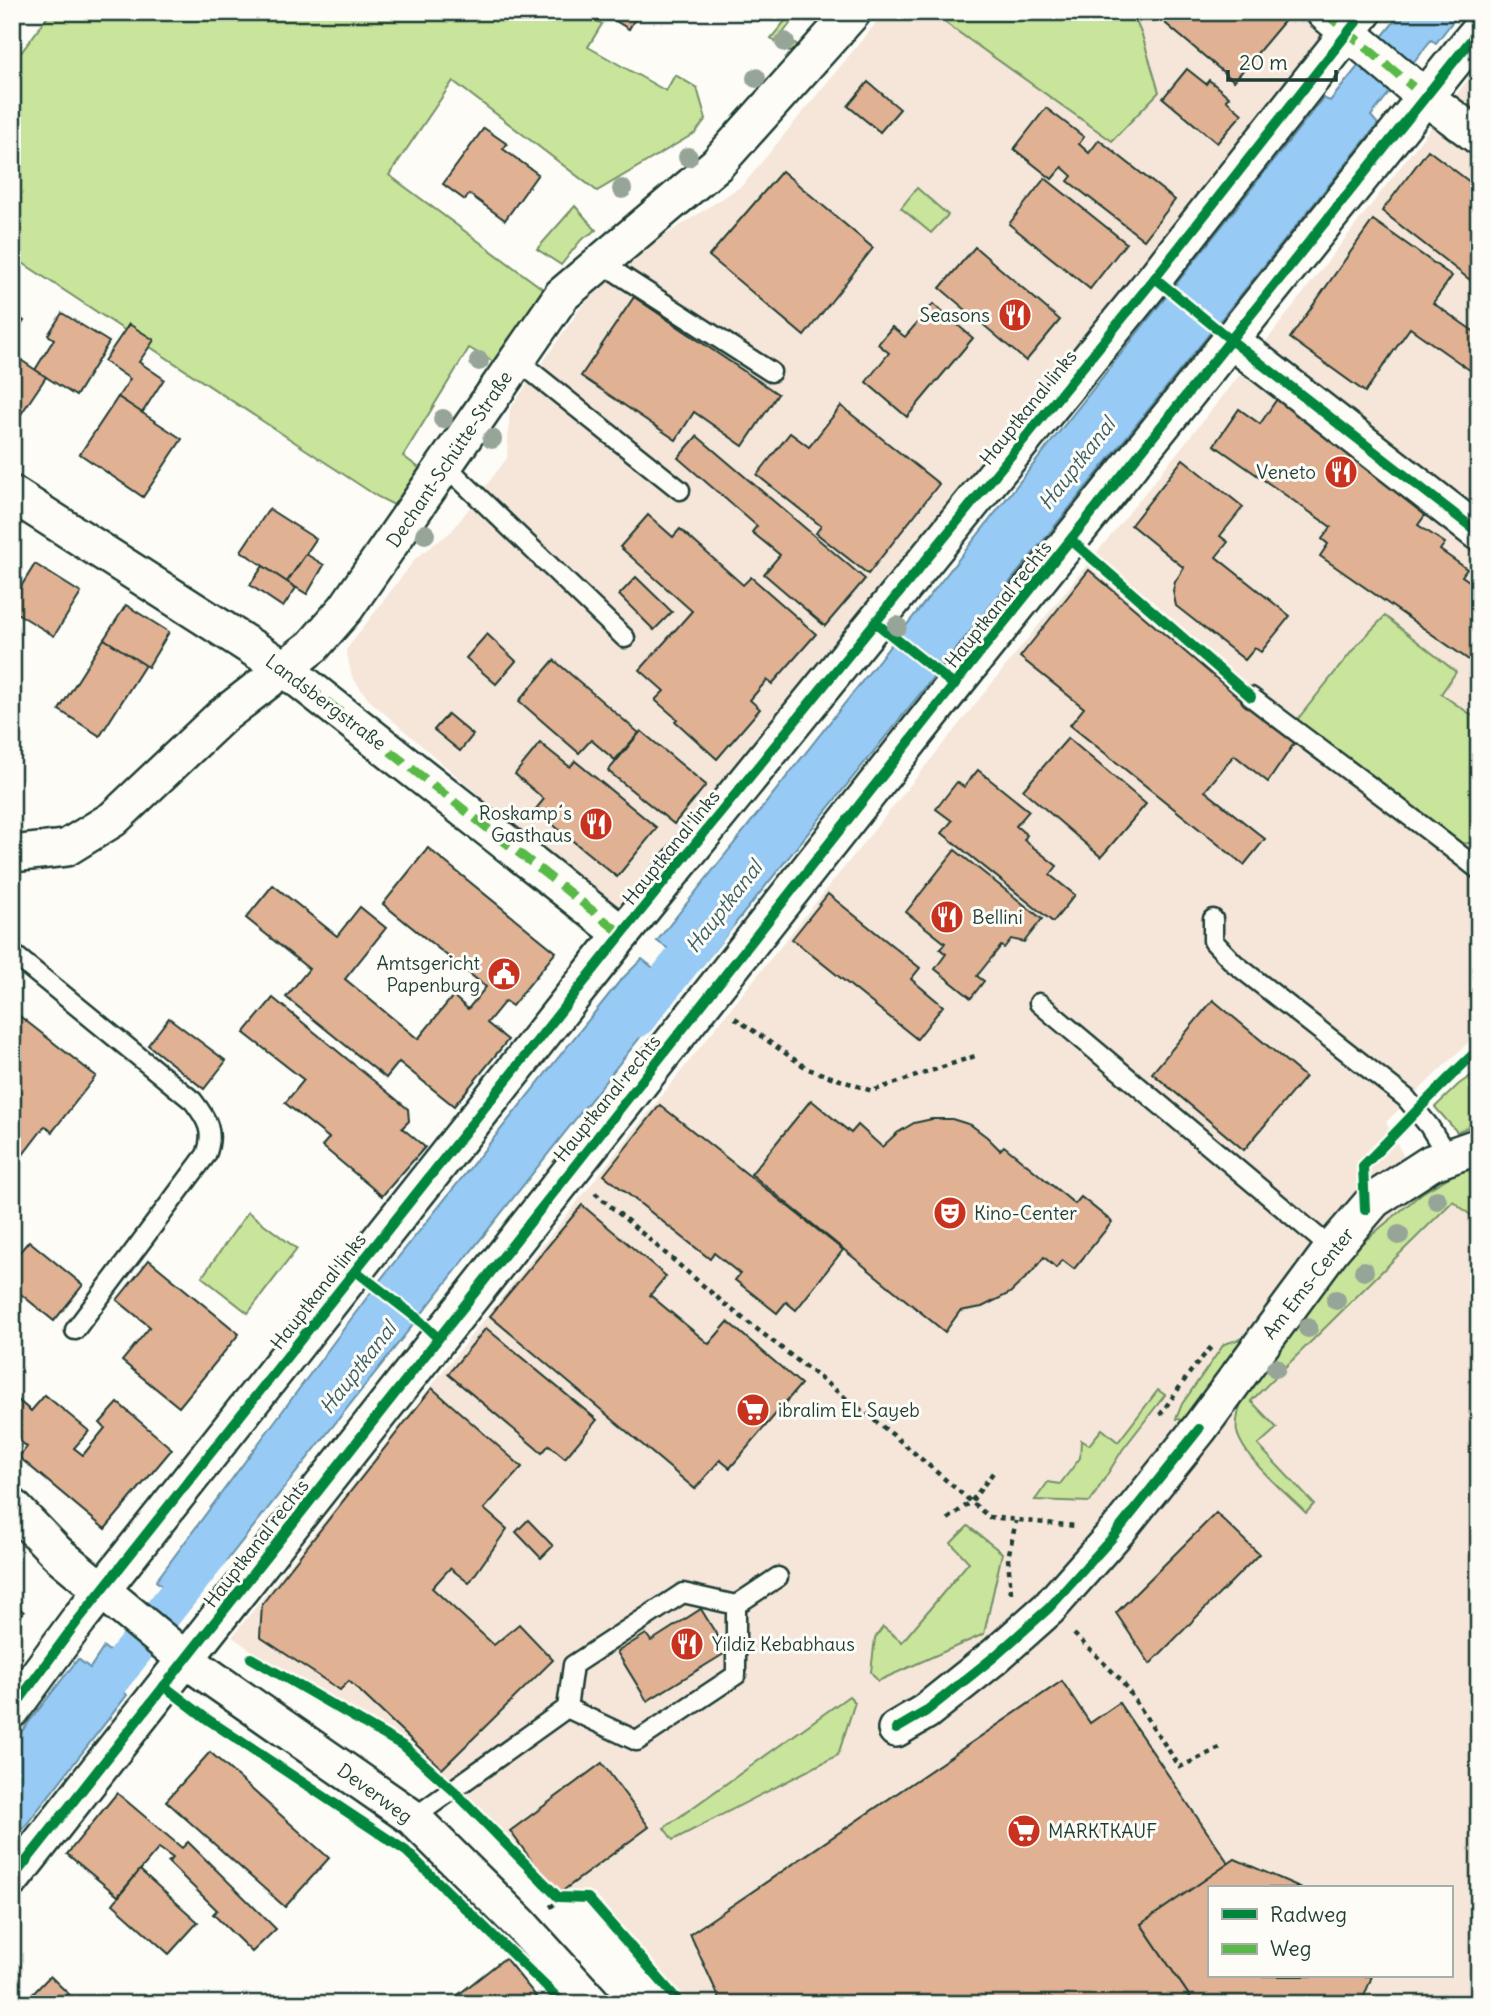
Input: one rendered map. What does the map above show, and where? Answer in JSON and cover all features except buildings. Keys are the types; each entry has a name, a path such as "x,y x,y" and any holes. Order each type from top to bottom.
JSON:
{"street":[{"name":"Dechant-Schütte-Straße","path":"12,855 66,848 113,819 221,717 313,646 346,608 562,295 717,164 853,12"},
{"path":"1350,27 1419,92 1479,137"},
{"name":"Hauptkanal links","path":"12,1710 101,1592 622,934 1146,288 1350,27"},
{"name":"Hauptkanal rechts","path":"12,1879 175,1650 570,1174 709,999 954,685 1220,331 1419,92 1479,30"},
{"path":"1220,331 1479,533"},
{"name":"Landsbergstraße","path":"12,494 284,668 622,934"},
{"name":"Am Ems-Center","path":"896,1730 925,1712 1049,1608 1119,1530 1199,1429 1332,1249 1374,1200 1431,1163 1464,1152"},
{"path":"12,1506 57,1553 101,1592"},
{"name":"Deverweg","path":"101,1592 175,1650 413,1818 520,1924 593,2004"}],"lane":[{"path":"600,262 771,372"},
{"path":"517,360 680,490"},
{"path":"446,466 625,638"},
{"path":"1251,697 1474,860"},
{"path":"1213,919 1213,941 1227,956 1343,1051 1406,1098 1429,1126 1464,1152"},
{"path":"12,953 193,1101 211,1129 211,1142 206,1155 75,1330"},
{"path":"1039,1003 1332,1249"},
{"path":"413,1818 567,1708 573,1665 683,1593 736,1605 778,1577"},
{"path":"567,1708 637,1741 736,1675 736,1605"}],"path":[{"path":"1180,298 1220,331"},
{"path":"709,999 808,1069 872,1091 975,1056"},
{"path":"570,1174 619,1212 726,1305 892,1434 989,1517 1119,1530"},
{"path":"948,1519 971,1502 995,1470"},
{"path":"1014,1639 1008,1558 1016,1521"},
{"path":"1049,1608 1121,1680 1180,1767 1224,1746"},
{"path":"520,1924 565,1898 588,1898 630,1946"}],"shaded area":[{"path":"885,12 1350,12 618,916 369,700 352,677 346,650 416,558 452,531 507,458 510,409 579,310 622,263 743,185"},
{"path":"1479,65 1479,1032 1386,1122 1422,1193 1458,1172 1479,1169 1479,2004 685,2004 587,1891 565,1905 423,1769 232,1637 740,997 1250,362"}],"green space":[{"path":"51,12 582,12 602,24 588,47 666,91 675,75 697,88 706,119 695,133 597,191 453,81 389,175 543,289 494,362 469,348 403,456 426,473 400,508 378,497 12,256 12,65"},
{"path":"788,12 799,12 783,33 802,49 789,52 771,38 790,15"},
{"path":"930,12 1132,12 1142,35 1159,92 1112,141"},
{"path":"917,188 948,215 931,233 901,208"},
{"path":"575,206 596,230 581,240 561,265 537,249"},
{"path":"1385,616 1456,672 1441,694 1479,720 1477,842 1461,844 1297,720 1357,645"},
{"path":"1472,1075 1479,1077 1479,1122 1457,1132 1435,1107"},
{"path":"1479,1169 1479,1213 1474,1218 1453,1201 1251,1401 1277,1428 1258,1445 1314,1504 1306,1513 1267,1475 1241,1442 1237,1423 1244,1394 1342,1265 1362,1243 1422,1193 1458,1172"},
{"path":"248,1212 297,1249 248,1313 202,1277"},
{"path":"1243,1338 1184,1420 1176,1419 1182,1404 1224,1344"},
{"path":"1158,1390 1165,1395 1123,1449 1090,1502 1035,1500 1048,1482 1060,1484 1080,1458 1081,1440 1089,1445 1102,1429 1118,1442"},
{"path":"968,1526 1002,1553 984,1634 878,1681 871,1672 875,1638 883,1627 902,1642 969,1562 951,1543"},
{"path":"849,1696 855,1702 838,1755 673,1840 664,1828"}],"water":[{"path":"1402,12 1460,12 1436,43 1431,40 1371,116 1378,124 698,970 657,941 1323,98 1330,101"},
{"path":"642,959 679,988 190,1607 156,1581 380,1280 619,982"},
{"path":"104,1647 138,1674 123,1691 127,1695 12,1843 12,1744 78,1659 90,1668"}],"waterway":[{"name":"Hauptkanal","path":"636,1019 716,918"},
{"name":"Hauptkanal","path":"91,1704 208,1556"}],"marked path":[{"path":"1324,12 1413,87"},
{"path":"284,668 622,934"}],"cycle path":[{"path":"12,1710 79,1619 622,934 1155,278 1364,12"},
{"path":"12,1879 954,685 1479,30"},
{"path":"1155,278 1479,533"},
{"path":"1071,540 1251,697"},
{"path":"876,623 954,685"},
{"path":"1365,1210 1363,1166 1479,1049"},
{"path":"357,1272 438,1338"},
{"path":"896,1729 925,1712 994,1657 1049,1608 1112,1538 1199,1429"},
{"path":"251,1658 405,1747 453,1790 558,1897 588,1898 681,2004"},
{"path":"164,1686 207,1719 406,1851 564,2004"}],"place":[{"name":"Seasons","path":"1015,315"},
{"name":"Veneto","path":"1341,472"},
{"name":"Roskamp´s Gasthaus","path":"596,824"},
{"name":"Bellini","path":"947,917"},
{"name":"Amtsgericht Papenburg","path":"504,974"},
{"name":"Kino-Center","path":"950,1213"},
{"name":"ibralim EL Sayeb","path":"753,1410"},
{"name":"Yildiz Kebabhaus","path":"687,1644"},
{"name":"MARKTKAUF","path":"1024,1831"}]}
